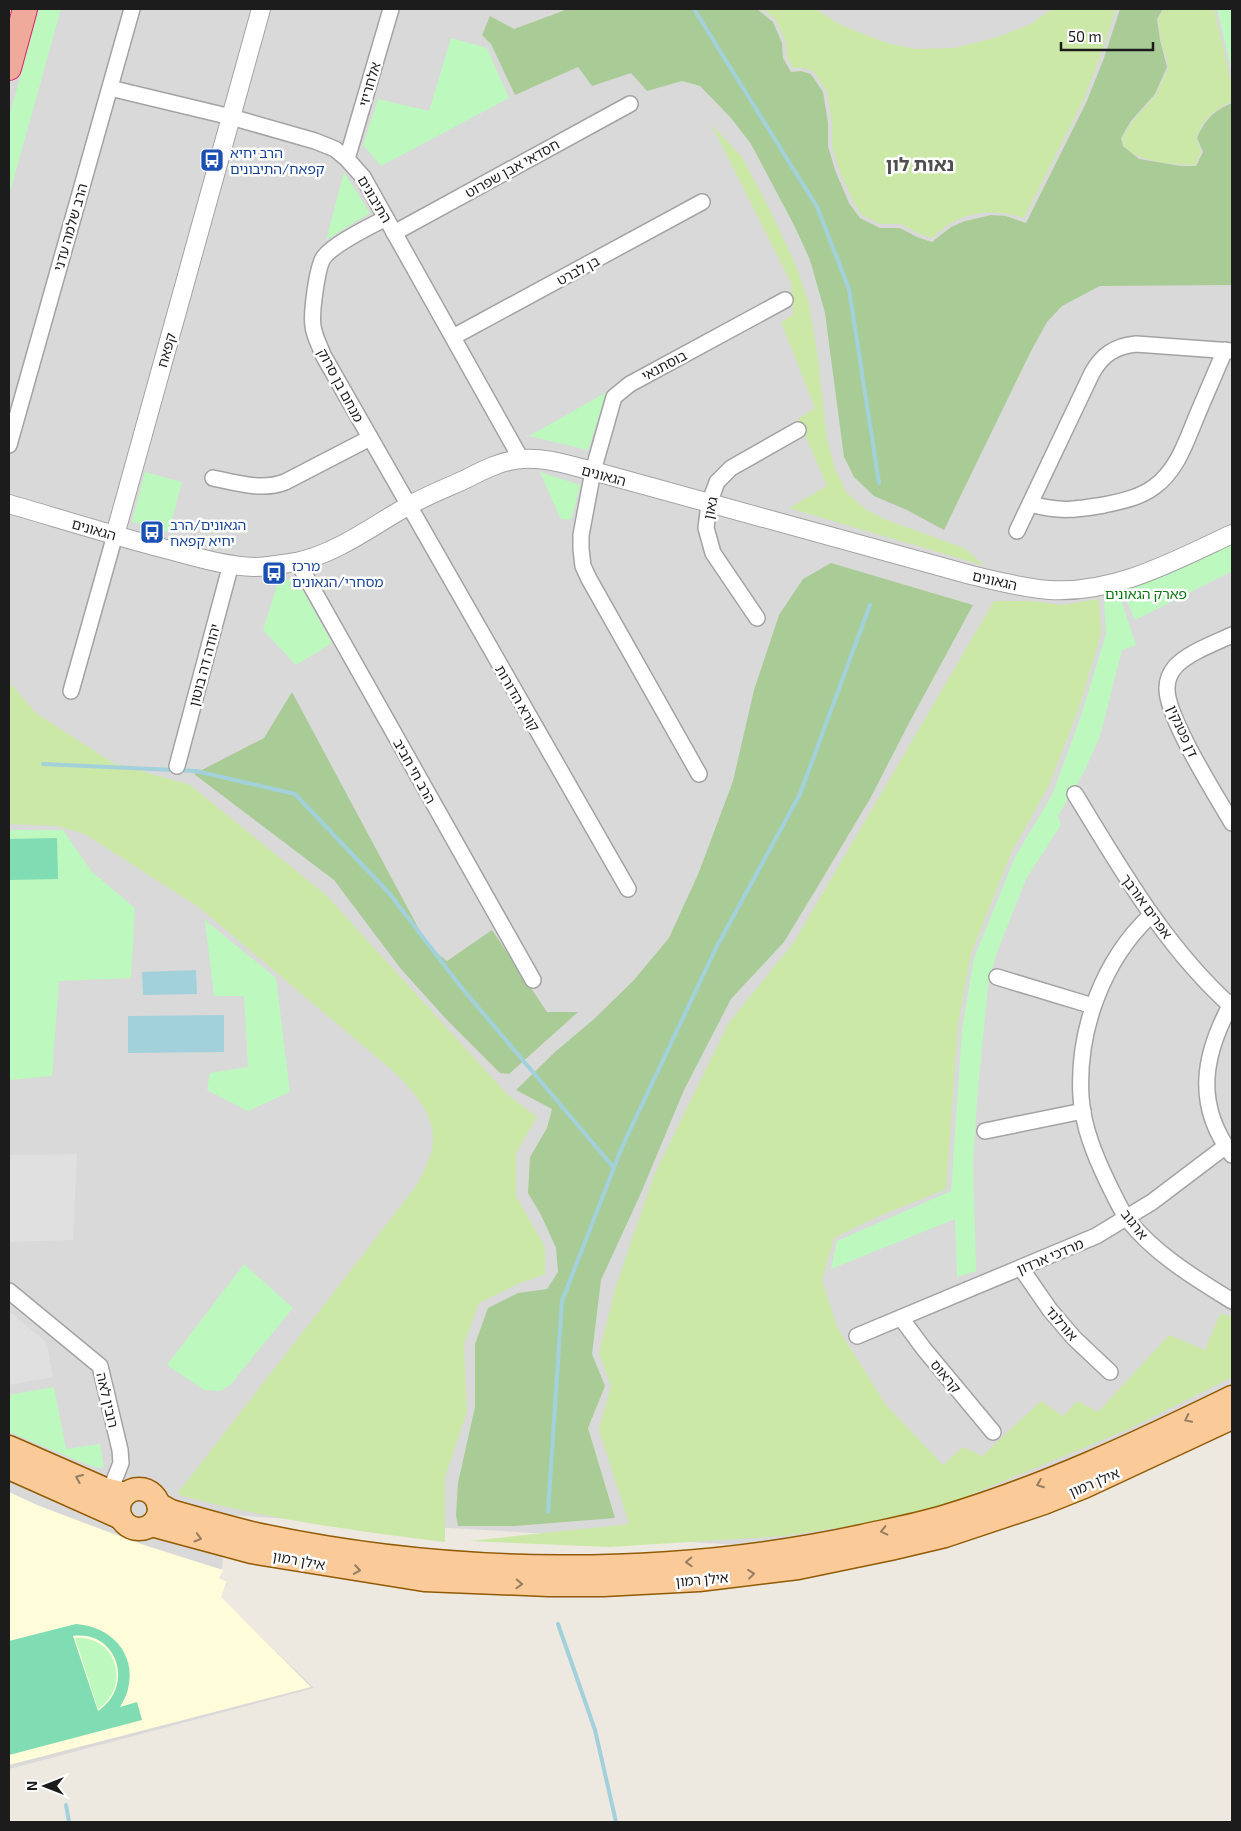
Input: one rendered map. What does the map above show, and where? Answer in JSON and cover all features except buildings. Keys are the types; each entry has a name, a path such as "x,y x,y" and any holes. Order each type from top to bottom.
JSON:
{"highway":[{"path":"9,68 25,9"}],"main road":[{"name":"אילן רמון","path":"154,1514 171,1511 255,1534 363,1552 420,1558 550,1566 602,1566 698,1561 805,1547 940,1518 1069,1472 1160,1432 1232,1397"},
{"name":"אילן רמון","path":"154,1514 251,1552 424,1580 549,1585 603,1585 699,1580 817,1564 945,1536 1035,1506 1084,1487 1159,1454 1232,1418"},
{"path":"9,1447 117,1492 138,1489 150,1493 154,1514 140,1529 134,1529 124,1523 121,1518 117,1492"},
{"path":"9,1468 121,1518"}],"street":[{"name":"הרב שלמה עדני","path":"9,445 132,9"},
{"name":"קפאח","path":"71,691 261,9"},
{"name":"אלחריזי","path":"347,159 391,9"},
{"name":"התיבונים","path":"110,88 231,117 315,141 335,149 347,159 363,177 521,459"},
{"name":"חסדאי אבן שפרוט","path":"394,233 630,104"},
{"name":"בן לברט","path":"453,338 702,202"},
{"name":"מנחם בן סרוק","path":"386,218 331,250 322,259 313,307 313,326 323,355 409,506"},
{"name":"בוסתנאי","path":"594,471 614,397 619,391 785,300"},
{"path":"1017,530 1092,373 1106,354 1122,346 1136,344 1229,351 1178,460 1165,478 1154,487 1122,501 1076,510 1053,510 1030,504"},
{"name":"גאון","path":"756,618 712,553 706,528 709,504 717,482 731,468 798,430"},
{"name":"מנחם בן סרוק","path":"213,478 246,484 275,486 370,438"},
{"name":"הגאונים","path":"9,504 115,536 231,564 255,567 315,557 409,506 480,472 521,459 547,461 594,471 971,575 1049,590 1098,587 1118,582 1146,573 1232,532"},
{"path":"594,471 580,535 583,566 698,774"},
{"name":"קורא הדורות","path":"409,506 628,890"},
{"name":"הרב חי חביב","path":"297,561 533,980"},
{"name":"יהודה דה בוטון","path":"177,766 231,564"},
{"name":"דן פטנקין","path":"1232,635 1187,658 1175,667 1169,677 1167,688 1176,721 1232,823"},
{"name":"אפרים אורבך","path":"1075,794 1124,876 1151,914 1188,960 1232,1005"},
{"name":"ארגוב","path":"1151,914 1113,962 1093,1006 1081,1068 1083,1111 1091,1144 1099,1165 1127,1218 1144,1238 1164,1256 1232,1301"},
{"path":"997,976 1093,1006"},
{"path":"1229,1150 1220,1138 1212,1119 1207,1097 1207,1078 1208,1060 1214,1038 1232,1005"},
{"path":"985,1131 1083,1111"},
{"name":"מרדכי ארדון","path":"857,1336 1096,1236 1127,1218 1229,1150"},
{"name":"אורלנד","path":"1021,1268 1050,1310 1074,1338 1110,1372"},
{"name":"רובין לאה","path":"9,1291 100,1366 120,1450 121,1463 117,1492"},
{"name":"קראוס","path":"901,1318 924,1349 993,1432"}],"shaded area":[{"path":"9,9 1232,9 1232,1386 1100,1448 910,1517 741,1545 226,1515 222,1569 218,1578 228,1583 220,1597 314,1688 9,1769"},
{"path":"77,1154 73,1240 9,1242 9,1155"},
{"path":"9,1311 47,1343 53,1377 9,1385"},
{"path":"9,1492 37,1505 144,1545 223,1570 219,1578 227,1582 221,1597 311,1687 9,1765"}],"green space":[{"path":"39,9 61,9 9,196 9,117"},
{"path":"563,9 757,9 773,22 782,43 783,58 791,72 801,71 811,74 823,92 828,123 828,146 835,170 849,203 860,218 880,228 900,228 932,242 951,227 965,221 991,215 1006,216 1026,223 1086,103 1104,58 1120,9 1163,9 1157,19 1167,67 1155,94 1131,121 1121,138 1123,146 1139,159 1181,166 1196,166 1203,152 1197,138 1203,126 1220,109 1232,103 1232,285 1100,286 1062,306 1047,322 1030,353 944,530 907,510 874,496 854,477 844,457 825,313 810,260 795,227 751,144 731,118 700,86 682,81 647,91 631,73 592,86 578,67 515,95 491,44 482,35 490,16 514,29 563,11"},
{"path":"763,9 815,9 843,26 887,43 914,49 954,48 998,37 1031,24 1052,9 1116,9 1083,101 1024,218 996,213 978,214 951,223 932,238 919,234 901,224 880,224 862,215 853,201 839,169 832,146 832,122 827,91 813,71 793,68 787,57 786,42 776,20"},
{"path":"1164,9 1214,9 1232,85 1232,101 1210,115 1199,131 1196,138 1201,152 1195,165 1157,162 1138,156 1124,146 1122,138 1133,121 1156,95 1169,67 1161,40 1158,20"},
{"path":"1217,9 1232,9 1232,72"},
{"path":"451,38 487,48 509,98 381,166 363,145 378,99 429,111"},
{"path":"711,124 742,157 795,263 809,304 817,351 827,438 834,466 846,492 865,509 884,519 964,548 985,566 789,508 827,486 798,419 815,408 781,322 793,315 791,283"},
{"path":"344,172 370,213 326,240"},
{"path":"607,392 588,450 529,436"},
{"path":"145,472 182,482 169,532 132,522"},
{"path":"540,472 580,485 572,518 567,520 560,518"},
{"name":"פארק הגאונים","path":"1232,534 1232,571 1135,620 1121,588"},
{"path":"831,563 973,605 871,797 784,942 731,999 684,1090 641,1193 601,1280 592,1354 605,1386 588,1428 615,1518 515,1526 458,1526 456,1515 458,1483 475,1407 475,1344 488,1308 518,1293 547,1289 558,1272 556,1248 541,1215 528,1193 530,1157 547,1128 552,1109 516,1090 633,981 669,938 699,872 733,781 754,690 779,615 803,579"},
{"path":"296,578 332,643 296,665 263,630 278,582"},
{"path":"1120,596 1136,645 1122,650 1100,736 1085,770 1058,816 1061,825 1026,879 996,955 988,986 973,1164 976,1271 957,1277 955,1219 831,1269 837,1241 951,1191 962,1030 974,958 1015,857 1052,795 1081,716 1106,634 1104,598"},
{"path":"1099,599 1101,634 1078,711 1048,787 1012,851 971,954 958,1024 946,1189 877,1217 834,1238 822,1280 837,1327 886,1405 943,1465 963,1447 982,1456 1041,1401 1063,1416 1077,1401 1098,1412 1169,1335 1205,1350 1220,1314 1232,1316 1232,1377 1129,1429 958,1500 890,1520 784,1536 609,1547 469,1541 629,1524 599,1429 611,1386 599,1354 615,1289 654,1175 728,1024 794,942 994,601 1031,601 1061,605"},
{"path":"9,682 36,713 113,763 190,785 326,895 507,1094 537,1117 516,1153 516,1196 545,1247 545,1274 518,1284 479,1303 464,1344 467,1412 445,1477 445,1542 344,1529 276,1517 177,1494 417,1185 431,1153 432,1130 424,1107 393,1071 200,908 85,834 57,826 9,824"},
{"path":"292,692 428,946 447,961 492,930 547,1012 578,1012 509,1074 500,1073 447,1020 401,969 334,880 194,774 264,738"},
{"path":"9,830 63,830 92,872 135,908 131,978 59,981 52,1076 9,1080"},
{"path":"57,838 58,879 9,880 9,839"},
{"path":"205,920 276,978 290,1092 248,1111 207,1090 210,1073 248,1067 244,996 214,996"},
{"path":"244,1264 293,1308 231,1384 221,1391 204,1390 167,1365"},
{"path":"54,1387 66,1449 100,1444 104,1467 98,1468 86,1464 9,1432 9,1395"},
{"path":"76,1624 100,1630 118,1644 128,1664 130,1676 128,1689 120,1707 137,1702 142,1720 9,1755 9,1641","holes":["73,1636 89,1637 101,1642 110,1651 116,1662 118,1675 116,1688 109,1701 98,1711"]},
{"path":"75,1638 89,1639 101,1645 109,1653 115,1664 115,1688 98,1709"}],"water":[{"path":"196,970 197,994 143,995 142,972"},
{"path":"224,1015 224,1052 128,1053 128,1016"}],"waterway":[{"path":"694,9 817,207 849,289 879,483"},
{"path":"548,1512 562,1301 622,1147 716,948 800,794 870,605"},
{"path":"43,764 196,771 295,794 389,893 461,987 614,1168"},
{"path":"558,1624 595,1730 616,1822"},
{"path":"66,1805 69,1822"}],"place":[{"name":"הרב יחיא קפאח/התיבונים","path":"212,160"},
{"name":"הגאונים/הרב יחיא קפאח","path":"152,532"},
{"name":"מרכז מסחרי/הגאונים","path":"274,573"}],"district":[{"name":"נאות לון","path":"920,163"}]}
